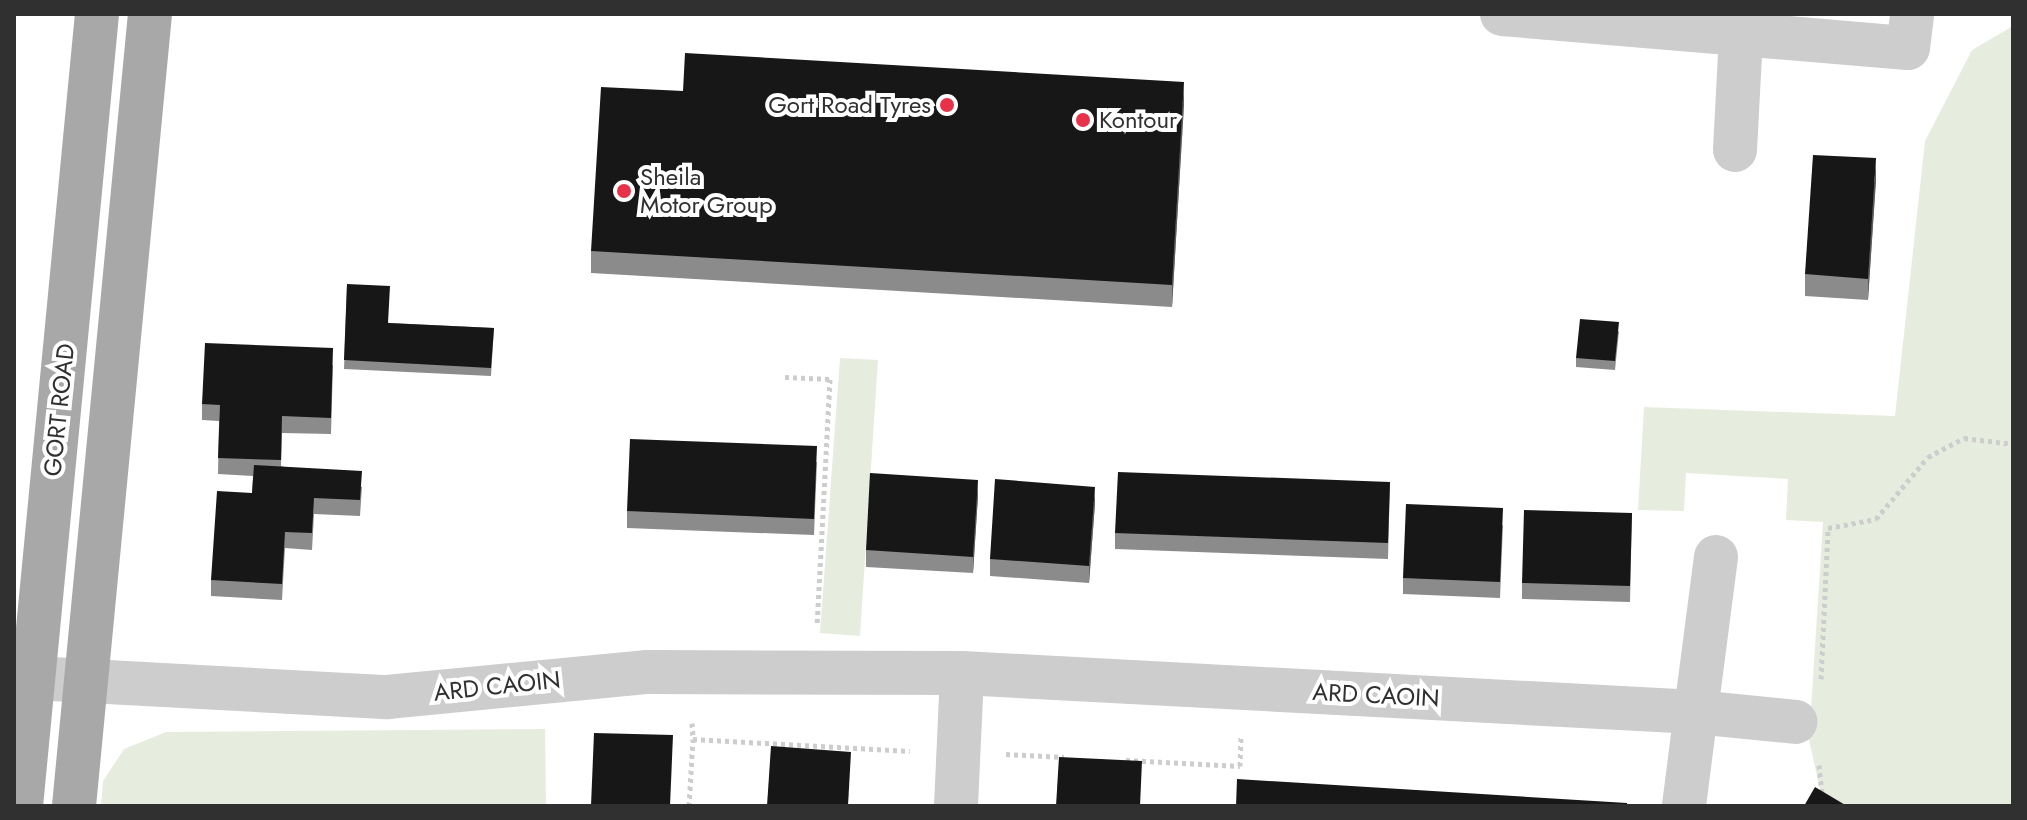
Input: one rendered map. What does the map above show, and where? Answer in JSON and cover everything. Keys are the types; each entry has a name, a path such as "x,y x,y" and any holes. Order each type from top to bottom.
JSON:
{"main road":[{"name":"GORT ROAD","path":"21,806 97,14"},
{"name":"GORT ROAD","path":"74,806 150,14"}],"street":[{"path":"1502,14 1908,48 1912,14"},
{"path":"1735,150 1741,34"},
{"path":"1684,806 1716,557"},
{"name":"ARD CAOIN","path":"33,678 387,697 691,672 962,673 1696,712 1796,722"},
{"path":"956,806 962,673"}],"path":[{"path":"785,377 830,379 814,673"},
{"path":"1821,686 1828,528 1876,519 1928,457 1964,438 2013,444"},
{"path":"689,806 693,739 691,672"},
{"path":"1115,760 1240,766 1242,688"},
{"path":"693,739 1068,757"}],"green space":[{"path":"2013,26 2013,806 1845,806 1821,794 1809,740 1823,522 1786,520 1788,479 1686,473 1684,511 1638,510 1644,407 1895,416 1925,141 1972,50"},
{"path":"840,358 878,360 860,636 820,633"},
{"path":"545,729 546,806 101,806 103,781 124,749 166,732"}],"building":[{"path":"685,53 1184,82 1172,285 591,251 601,87 683,91"},
{"path":"1813,155 1876,158 1868,279 1805,274"},
{"path":"347,284 390,286 388,323 494,328 491,368 344,360"},
{"path":"1580,319 1619,322 1615,361 1576,358"},
{"path":"205,343 333,348 331,418 282,416 281,460 218,458 220,405 202,404"},
{"path":"630,439 817,446 814,519 627,511"},
{"path":"254,465 362,471 360,500 314,498 312,533 285,532 282,584 211,580 217,491 252,493"},
{"path":"1118,472 1390,482 1388,543 1115,533"},
{"path":"870,473 978,480 973,557 866,550"},
{"path":"995,479 1095,487 1089,566 990,559"},
{"path":"1406,504 1503,508 1500,582 1403,578"},
{"path":"1524,510 1632,513 1630,586 1522,583"},
{"path":"594,733 673,735 670,806 591,806"},
{"path":"771,746 851,752 848,806 767,806"},
{"path":"1059,757 1142,761 1140,806 1056,806"},
{"path":"1237,779 1627,803 1627,806 1236,806"},
{"path":"1815,787 1847,806 1804,806"}],"place":[{"name":"Gort Road Tyres","path":"947,105"},
{"name":"Kontour","path":"1083,120"},
{"name":"Sheila Motor Group","path":"624,191"}]}
